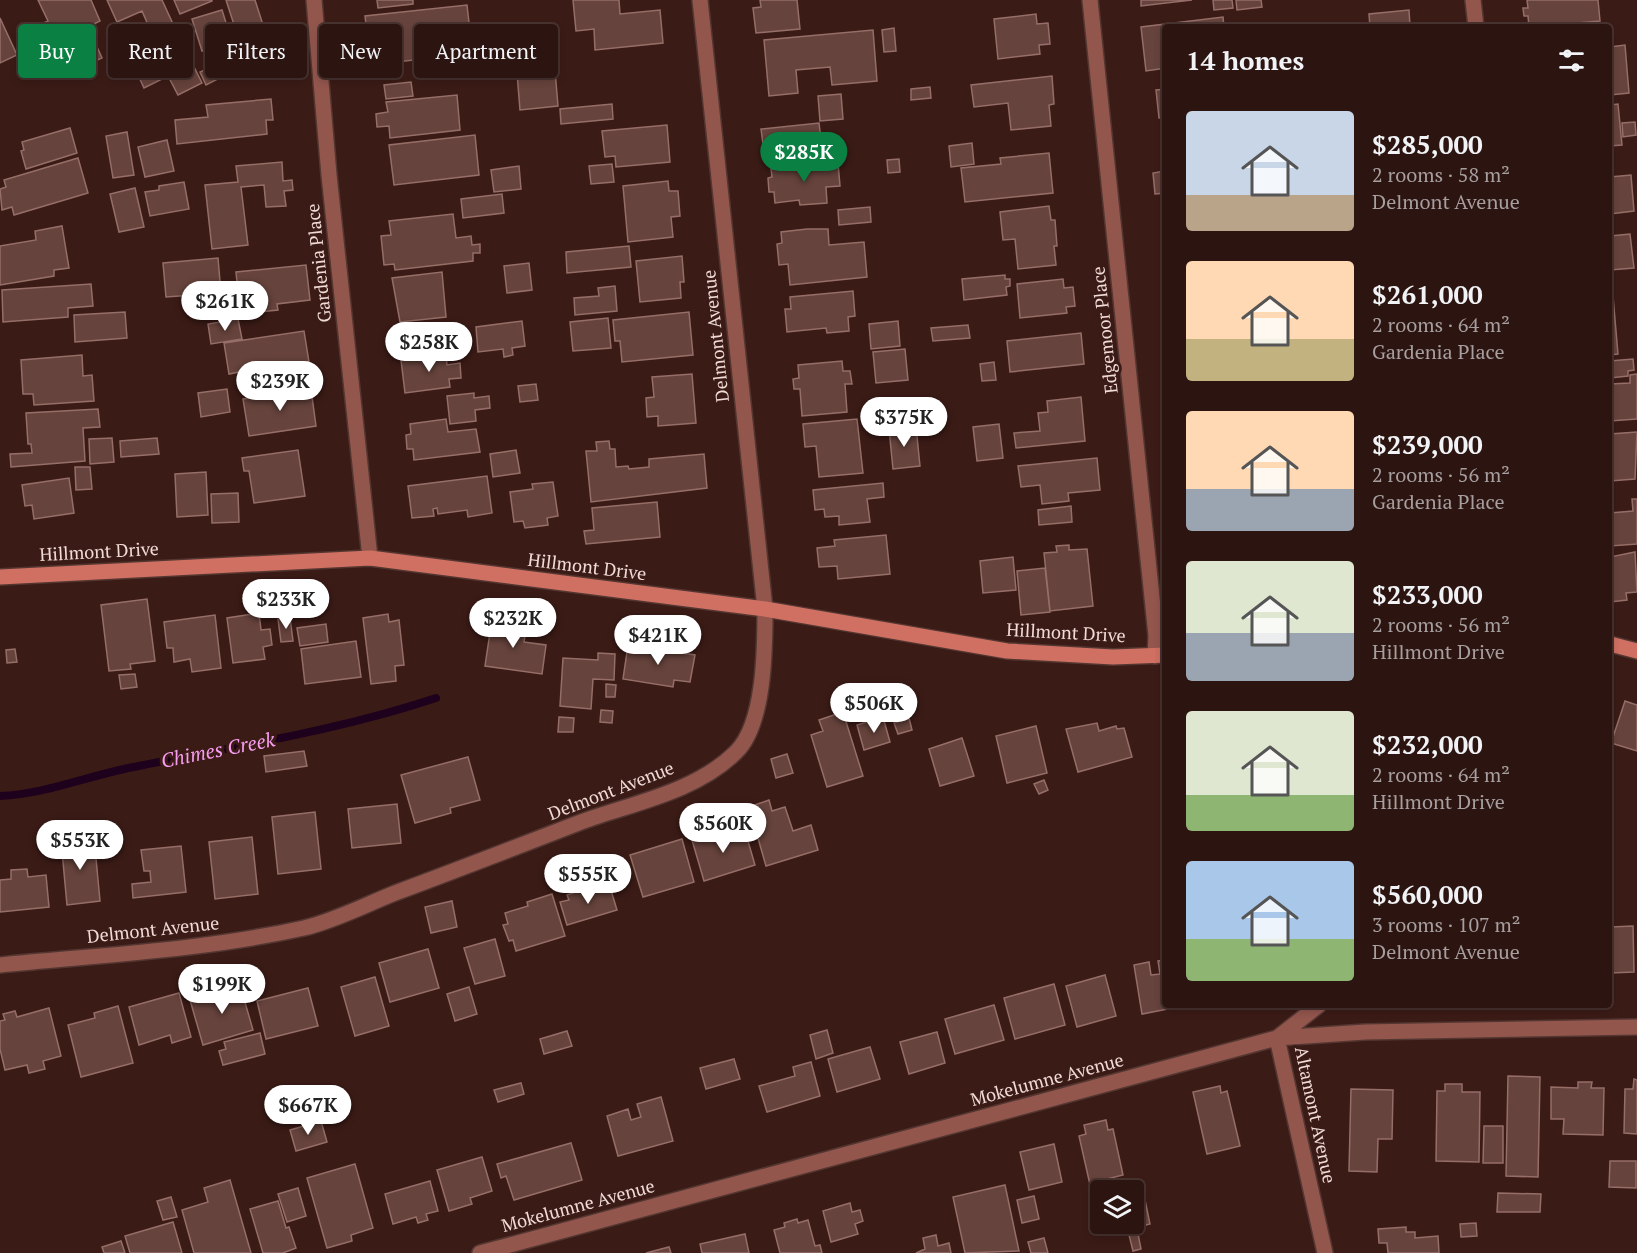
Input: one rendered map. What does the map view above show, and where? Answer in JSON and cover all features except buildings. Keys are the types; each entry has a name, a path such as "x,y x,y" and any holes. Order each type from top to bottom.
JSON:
{"street":[{"name":"Gardenia Place","path":"314,0 329,175 370,558"},
{"name":"Delmont Avenue","path":"0,965 234,940 306,927 614,810 668,793 714,769 738,751 752,724 760,694 765,659 765,609 700,0"},
{"name":"Edgemoor Place","path":"1090,0 1156,636 1160,656"},
{"path":"1473,0 1476,24"},
{"name":"Hillmont Drive","path":"0,577 370,558 765,609 1007,651 1160,656"},
{"path":"1612,645 1637,651"},
{"name":"Altamont Avenue","path":"1315,1008 1277,1038 1325,1253"},
{"name":"Mokelumne Avenue","path":"480,1253 1277,1038 1365,1032 1637,1027"}],"waterway":[{"name":"Chimes Creek","path":"0,796 32,792 124,769 320,730 436,698"}]}
